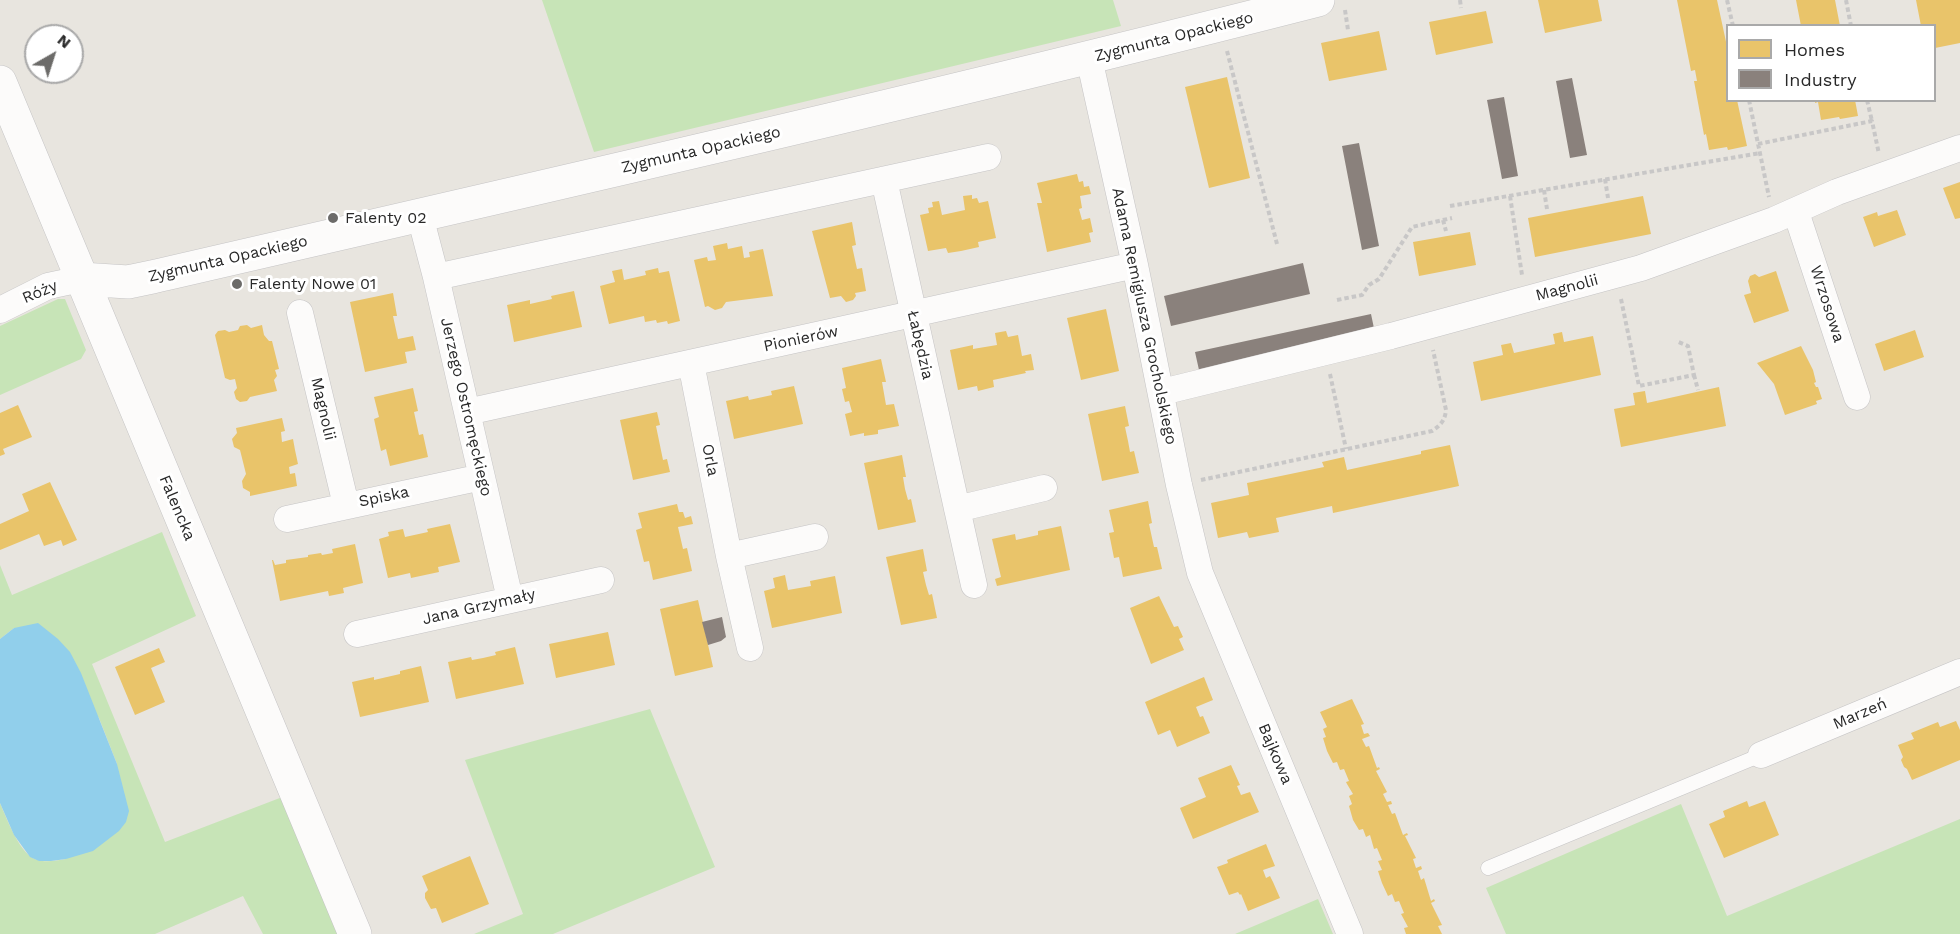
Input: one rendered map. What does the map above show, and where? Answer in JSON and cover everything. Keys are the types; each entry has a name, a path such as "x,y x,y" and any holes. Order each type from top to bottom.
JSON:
{"street":[{"name":"Zygmunta Opackiego","path":"81,279 128,282 1331,3"},
{"name":"Adama Remigiusza Grocholskiego","path":"1089,58 1200,573"},
{"name":"Falencka","path":"0,82 355,934"},
{"name":"Magnolii","path":"1162,392 1438,323 1688,252 1785,216 1837,192 1960,148"},
{"path":"436,277 988,157"},
{"name":"Łabędzia","path":"884,180 974,585"},
{"name":"Jerzego Ostromęckiego","path":"420,216 510,599"},
{"name":"Wrzosowa","path":"1785,216 1857,397"},
{"name":"Pionierów","path":"467,412 1135,265"},
{"name":"Róży","path":"0,310 48,286 81,279"},
{"name":"Magnolii","path":"300,313 346,505"},
{"name":"Orla","path":"691,363 729,556 750,648"},
{"name":"Spiska","path":"287,519 482,477"},
{"path":"957,509 1044,488"},
{"path":"729,556 815,537"},
{"name":"Bajkowa","path":"1200,573 1350,934"},
{"name":"Jana Grzymały","path":"357,634 601,580"},
{"name":"Marzeń","path":"1761,755 1960,672"}],"lane":[{"path":"1488,868 1761,755"}],"path":[{"path":"1460,0 1461,8"},
{"path":"1727,0 1733,24"},
{"path":"1846,0 1851,24"},
{"path":"1331,3 1348,30"},
{"path":"1226,48 1276,244"},
{"path":"1749,102 1760,153 1785,216"},
{"path":"1868,102 1883,175"},
{"path":"1758,144 1872,122"},
{"path":"1450,206 1760,153"},
{"path":"1605,179 1608,198"},
{"path":"1544,190 1547,209"},
{"path":"1510,196 1526,299"},
{"path":"1337,300 1362,295 1369,285 1378,279 1412,227 1452,218"},
{"path":"1443,220 1446,231"},
{"path":"1616,274 1640,388 1694,375"},
{"path":"1179,484 1432,431 1440,426 1445,418 1446,410 1433,350 1438,323"},
{"path":"1676,341 1688,346 1698,390"},
{"path":"1325,352 1346,449"}],"green space":[{"path":"542,0 1113,0 1121,26 594,152"},
{"path":"58,299 65,299 86,350 81,359 0,395 0,326"},
{"path":"162,532 196,616 92,664 165,842 285,796 342,934 263,934 243,896 155,934 0,934 0,803 25,852 38,860 66,859 117,764 99,718 14,628 0,639 0,565 12,595"},
{"path":"650,709 715,867 553,934 474,934 523,914 465,760"},
{"path":"1681,804 1727,916 1960,819 1960,934 1506,934 1486,888"},
{"path":"1318,899 1333,934 1235,934"}],"water":[{"path":"38,623 70,652 81,673 117,764 129,811 126,822 119,831 93,851 51,861 39,861 30,857 14,835 0,803 0,639 14,628"}],"building: Homes":[{"path":"1538,0 1598,0 1602,21 1545,33"},
{"path":"1677,0 1717,0 1726,42 1726,102 1737,102 1747,146 1728,150 1727,147 1709,150 1694,81 1697,81 1695,70 1691,71"},
{"path":"1796,0 1835,0 1840,24 1801,24"},
{"path":"1916,0 1960,0 1960,43 1936,48 1936,24 1921,24"},
{"path":"1486,11 1493,43 1436,55 1429,22"},
{"path":"1379,31 1387,70 1329,81 1321,43"},
{"path":"1227,77 1250,178 1209,188 1185,87"},
{"path":"1818,102 1855,102 1858,116 1821,120"},
{"path":"1077,174 1079,182 1083,181 1084,187 1089,186 1091,194 1080,196 1082,208 1079,209 1082,220 1090,218 1093,232 1089,233 1091,242 1047,252 1037,203 1042,203 1037,183"},
{"path":"1960,182 1960,218 1955,219 1943,188"},
{"path":"972,195 972,199 977,198 979,203 988,201 996,238 978,242 979,247 961,251 948,253 946,248 928,251 920,215 929,213 928,208 933,207 932,202 939,201 942,215 965,210 963,196"},
{"path":"1643,196 1651,234 1535,257 1528,218"},
{"path":"1897,210 1906,235 1874,247 1863,217 1877,212 1878,216"},
{"path":"852,222 856,245 852,246 857,269 862,268 866,291 855,293 853,300 846,302 841,296 830,298 812,231"},
{"path":"1470,232 1476,265 1419,276 1413,242"},
{"path":"727,243 728,249 742,246 744,258 750,257 749,252 763,249 773,296 726,302 722,308 715,310 708,306 705,307 694,260 707,257 708,261 716,260 713,246"},
{"path":"658,268 659,273 669,271 680,321 668,324 667,321 657,323 656,320 645,322 644,316 609,324 600,286 615,282 612,271 622,269 624,280 646,275 645,271"},
{"path":"1776,271 1789,311 1754,323 1744,295 1751,293 1748,281 1750,276 1755,274 1759,277"},
{"path":"574,291 582,327 514,342 507,305 530,300 530,304"},
{"path":"393,293 397,316 393,316 398,339 413,336 416,350 405,352 407,363 365,372 350,302"},
{"path":"1106,309 1119,371 1081,380 1067,318"},
{"path":"247,325 251,328 262,325 264,335 272,341 279,369 275,370 277,376 274,380 277,391 250,397 247,401 240,402 236,399 234,392 237,388 235,379 225,378 215,335 218,331 229,332"},
{"path":"1915,330 1924,357 1884,371 1875,344"},
{"path":"1006,331 1008,337 1018,335 1022,356 1031,354 1034,370 993,380 994,387 978,391 977,386 958,390 950,350 973,345 973,349 997,345 995,333"},
{"path":"1562,332 1564,342 1593,336 1601,375 1481,401 1473,362 1503,355 1501,345 1511,343 1514,353 1555,344 1553,334"},
{"path":"1801,346 1813,370 1816,382 1814,383 1822,399 1816,401 1817,404 1785,415 1774,384 1757,363"},
{"path":"881,359 886,382 882,382 886,405 894,404 899,426 878,430 878,434 864,436 864,433 850,436 845,414 852,412 849,401 845,402 842,389 846,388 842,368"},
{"path":"794,386 803,424 734,439 726,401 748,396 749,400 772,395 771,391"},
{"path":"1719,387 1726,426 1621,447 1614,409 1635,405 1633,393 1645,391 1647,403"},
{"path":"413,388 418,411 414,412 419,435 423,434 428,457 390,466 386,449 381,451 374,419 379,417 374,397"},
{"path":"18,405 32,437 3,449 5,454 0,456 0,413"},
{"path":"1125,406 1129,426 1125,427 1130,452 1134,451 1139,473 1102,481 1088,414"},
{"path":"657,412 660,425 656,426 663,460 667,459 670,472 633,480 620,420"},
{"path":"282,418 285,431 281,432 282,442 293,439 298,464 289,467 290,474 295,473 297,486 250,496 250,492 243,488 242,481 246,474 240,450 234,447 232,439 237,433 236,428"},
{"path":"1450,445 1459,486 1333,513 1332,506 1276,518 1279,532 1249,538 1247,532 1218,538 1211,503 1249,495 1247,483 1324,467 1322,462 1344,457 1347,470 1421,454 1421,451"},
{"path":"902,455 906,477 903,477 905,489 908,500 911,499 916,522 878,530 864,463"},
{"path":"50,482 77,540 63,546 61,540 44,546 39,534 0,550 0,524 29,511 22,494"},
{"path":"1148,501 1152,523 1149,524 1162,569 1123,577 1119,557 1114,558 1109,533 1114,532 1109,510"},
{"path":"677,504 679,512 683,512 685,518 691,516 693,524 678,527 683,549 687,548 692,571 653,580 649,561 644,562 636,530 642,528 638,513"},
{"path":"450,524 460,562 438,567 439,572 411,578 410,573 388,578 379,539 389,536 388,532 403,529 405,537"},
{"path":"1061,526 1070,570 997,586 995,579 1001,577 992,539 1015,534 1016,540 1038,535 1038,531"},
{"path":"355,544 363,583 343,588 344,593 329,596 328,591 280,601 272,560 275,565 286,563 286,560 333,553 332,549"},
{"path":"923,549 927,571 923,572 929,595 932,594 937,618 901,625 886,557"},
{"path":"785,575 788,590 811,586 810,581 835,576 842,613 772,628 764,591 775,588 773,578"},
{"path":"1159,596 1174,627 1178,626 1183,637 1179,639 1184,650 1151,664 1130,608"},
{"path":"698,600 713,667 675,676 660,609"},
{"path":"608,632 615,665 556,678 549,644"},
{"path":"515,647 524,684 456,699 448,662 471,657 472,660 483,658"},
{"path":"159,648 165,662 151,668 165,702 135,715 115,667"},
{"path":"421,666 429,702 360,717 352,682 400,674 400,671"},
{"path":"1204,677 1213,700 1196,707 1200,717 1203,716 1210,733 1177,747 1170,730 1158,735 1145,702"},
{"path":"1352,699 1364,724 1361,725 1364,734 1368,733 1370,736 1362,739 1366,747 1369,746 1377,768 1380,769 1376,771 1387,792 1383,794 1387,802 1391,801 1392,804 1388,805 1392,814 1395,813 1403,835 1407,833 1408,835 1405,836 1416,858 1413,859 1416,868 1421,866 1422,869 1418,871 1421,880 1424,878 1431,901 1434,899 1435,901 1431,903 1442,925 1438,926 1442,934 1406,934 1404,928 1408,927 1401,914 1404,913 1399,901 1395,902 1392,894 1388,896 1382,883 1378,871 1382,870 1378,861 1382,860 1377,848 1374,849 1370,835 1366,837 1363,829 1359,830 1353,820 1349,796 1353,794 1346,782 1349,781 1344,769 1340,770 1337,762 1333,763 1327,751 1323,729 1327,727 1320,712"},
{"path":"1956,721 1960,730 1960,760 1912,780 1901,760 1903,757 1898,745 1914,739 1911,733 1938,722 1940,727"},
{"path":"1231,765 1240,785 1237,786 1241,795 1250,792 1259,812 1193,839 1180,808 1206,797 1198,778"},
{"path":"1747,801 1749,807 1765,801 1779,835 1724,858 1709,824 1725,817 1723,811"},
{"path":"1266,844 1275,866 1263,870 1266,878 1270,876 1280,898 1248,911 1241,894 1238,892 1229,895 1217,867 1228,863 1227,860"},
{"path":"470,856 489,904 442,923 436,908 431,909 425,898 428,890 422,876"}],"building: Industry":[{"path":"1572,78 1587,155 1570,158 1556,81"},
{"path":"1504,97 1518,176 1502,179 1487,100"},
{"path":"1359,143 1379,246 1362,250 1342,146"},
{"path":"1303,263 1310,294 1171,326 1164,296"},
{"path":"1371,314 1375,333 1199,370 1195,352"},
{"path":"722,617 726,637 708,645 702,622"}],"place":[{"name":"Falenty 02","path":"333,218"},
{"name":"Falenty Nowe 01","path":"237,284"}]}
